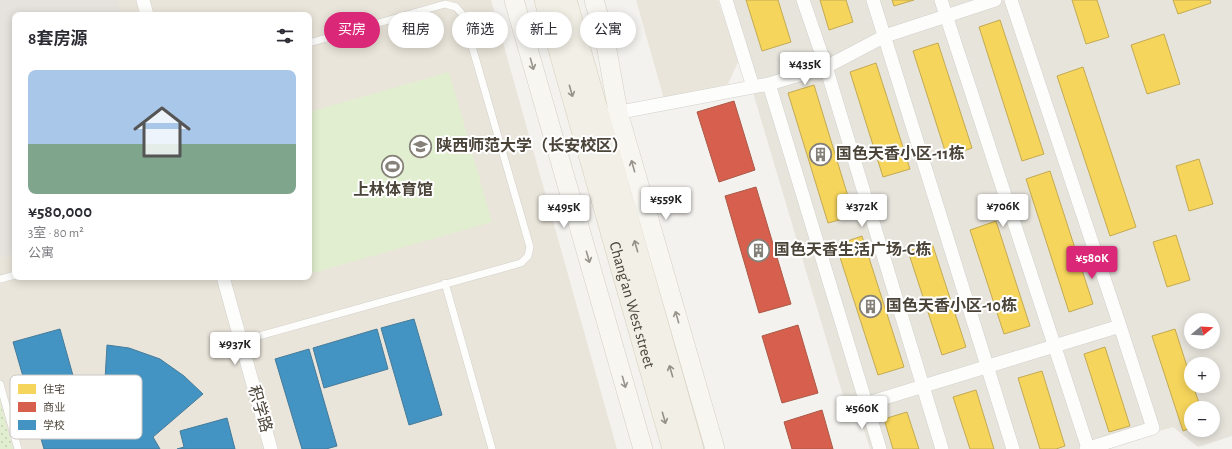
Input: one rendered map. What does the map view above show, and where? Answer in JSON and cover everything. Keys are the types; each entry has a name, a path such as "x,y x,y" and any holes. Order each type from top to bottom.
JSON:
{"main road":[{"path":"514,0 643,449"},
{"name":"Chang'an West street","path":"545,0 672,449"},
{"name":"Chang'an West street","path":"566,0 608,114 693,449"},
{"path":"594,0 604,39 608,114 715,449"}],"street":[{"path":"143,0 146,12"},
{"path":"726,0 754,87"},
{"path":"803,0 826,67 942,449"},
{"path":"873,0 1013,449"},
{"path":"941,0 1056,346 1088,449 1153,428 1012,0"},
{"path":"608,114 769,84 826,67 885,36 995,0"},
{"path":"769,84 868,403 880,449"},
{"name":"积学路","path":"223,280 271,449"},
{"path":"868,403 1120,326"}],"lane":[{"path":"241,342 520,262 528,256 530,247 463,15 456,7 445,4 312,42"},
{"path":"0,279 12,276"},
{"path":"445,283 492,449"},
{"path":"0,384 10,420"},
{"path":"15,439 18,449"}],"shaded area":[{"name":"陕西师范大学（长安校区）","path":"0,0 491,0 494,12 452,12 452,48 504,48 617,449 0,449"},
{"path":"0,0 118,0 121,12 12,12 12,254 0,258"},
{"path":"636,0 718,0 739,60 728,84 664,99"},
{"path":"722,0 1232,0 1232,436 1198,447 1186,437 1220,437 1220,401 1184,401 1184,436 1173,427 1099,449 870,449 857,409 847,409 754,96"}],"green space":[{"name":"上林体育馆","path":"449,72 492,222 312,273 312,111"},
{"path":"0,402 13,449 0,449"}],"building: 住宅":[{"path":"746,0 778,0 791,42 762,51"},
{"path":"820,0 846,0 853,22 829,30"},
{"path":"892,0 914,0 894,6"},
{"path":"1072,0 1097,0 1109,37 1086,44"},
{"path":"1173,0 1210,0 1211,3 1178,14"},
{"path":"1000,20 1044,154 1022,161 979,27"},
{"path":"1164,34 1180,84 1147,94 1131,45"},
{"path":"938,43 972,148 947,157 913,51"},
{"path":"876,63 910,169 883,177 850,72"},
{"path":"1083,67 1136,227 1110,236 1057,76"},
{"name":"国色天香小区-11栋","path":"814,85 854,216 828,223 788,93"},
{"path":"1199,159 1213,204 1189,211 1176,166"},
{"path":"1050,171 1093,304 1069,312 1026,179"},
{"path":"996,221 1030,326 1004,334 970,230"},
{"path":"1176,235 1190,280 1167,287 1153,242"},
{"name":"国色天香小区-10栋","path":"862,236 904,367 878,375 836,245"},
{"path":"932,243 966,347 942,355 908,251"},
{"path":"1175,329 1184,357 1184,393 1196,393 1198,401 1184,401 1183,431 1152,336"},
{"path":"1105,347 1130,426 1109,432 1084,354"},
{"path":"1042,371 1065,446 1056,449 1040,449 1018,378"},
{"path":"976,390 994,449 970,449 953,397"},
{"path":"907,412 919,449 893,449 884,419"}],"building: 商业":[{"path":"734,101 755,170 719,182 697,112"},
{"name":"国色天香生活广场-C栋","path":"756,187 791,304 759,313 725,196"},
{"path":"798,325 818,393 782,403 762,336"},
{"path":"822,410 833,449 792,449 784,422"}],"building: 学校":[{"path":"414,319 442,415 409,425 381,328"},
{"path":"60,329 73,375 23,375 13,342"},
{"path":"377,329 388,369 324,388 313,348"},
{"path":"107,345 129,348 160,359 184,376 203,394 153,437 160,449 44,449 41,439 142,439 142,375 105,375"},
{"path":"309,349 337,446 326,449 302,449 275,359"},
{"path":"227,418 235,449 177,449 184,447 180,431"}],"place":[{"name":"陕西师范大学（长安校区）","path":"421,146"},
{"name":"国色天香小区-11栋","path":"821,154"},
{"name":"上林体育馆","path":"393,167"},
{"name":"国色天香生活广场-C栋","path":"758,250"},
{"name":"国色天香小区-10栋","path":"870,306"}]}
